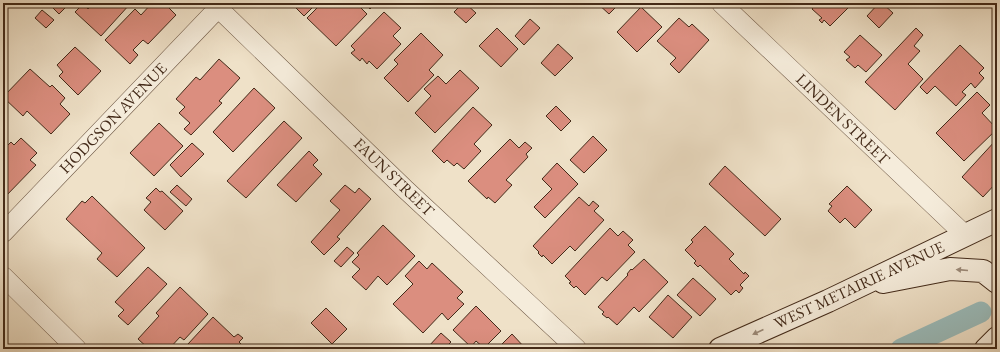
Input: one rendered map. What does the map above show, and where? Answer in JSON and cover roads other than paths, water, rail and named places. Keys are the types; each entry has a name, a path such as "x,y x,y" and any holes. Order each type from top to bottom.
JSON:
{"main road":[{"name":"WEST METAIRIE AVENUE","path":"720,349 857,287 997,220"},
{"path":"857,287 950,269 983,272 997,282"},
{"path":"986,349 997,338"}],"street":[{"name":"LINDEN STREET","path":"721,3 965,235"},
{"name":"HODGSON AVENUE","path":"3,233 218,5"},
{"name":"FAUN STREET","path":"218,5 405,189 577,349"},
{"path":"3,276 77,349"}],"waterway":[{"path":"901,349 981,312"}]}
